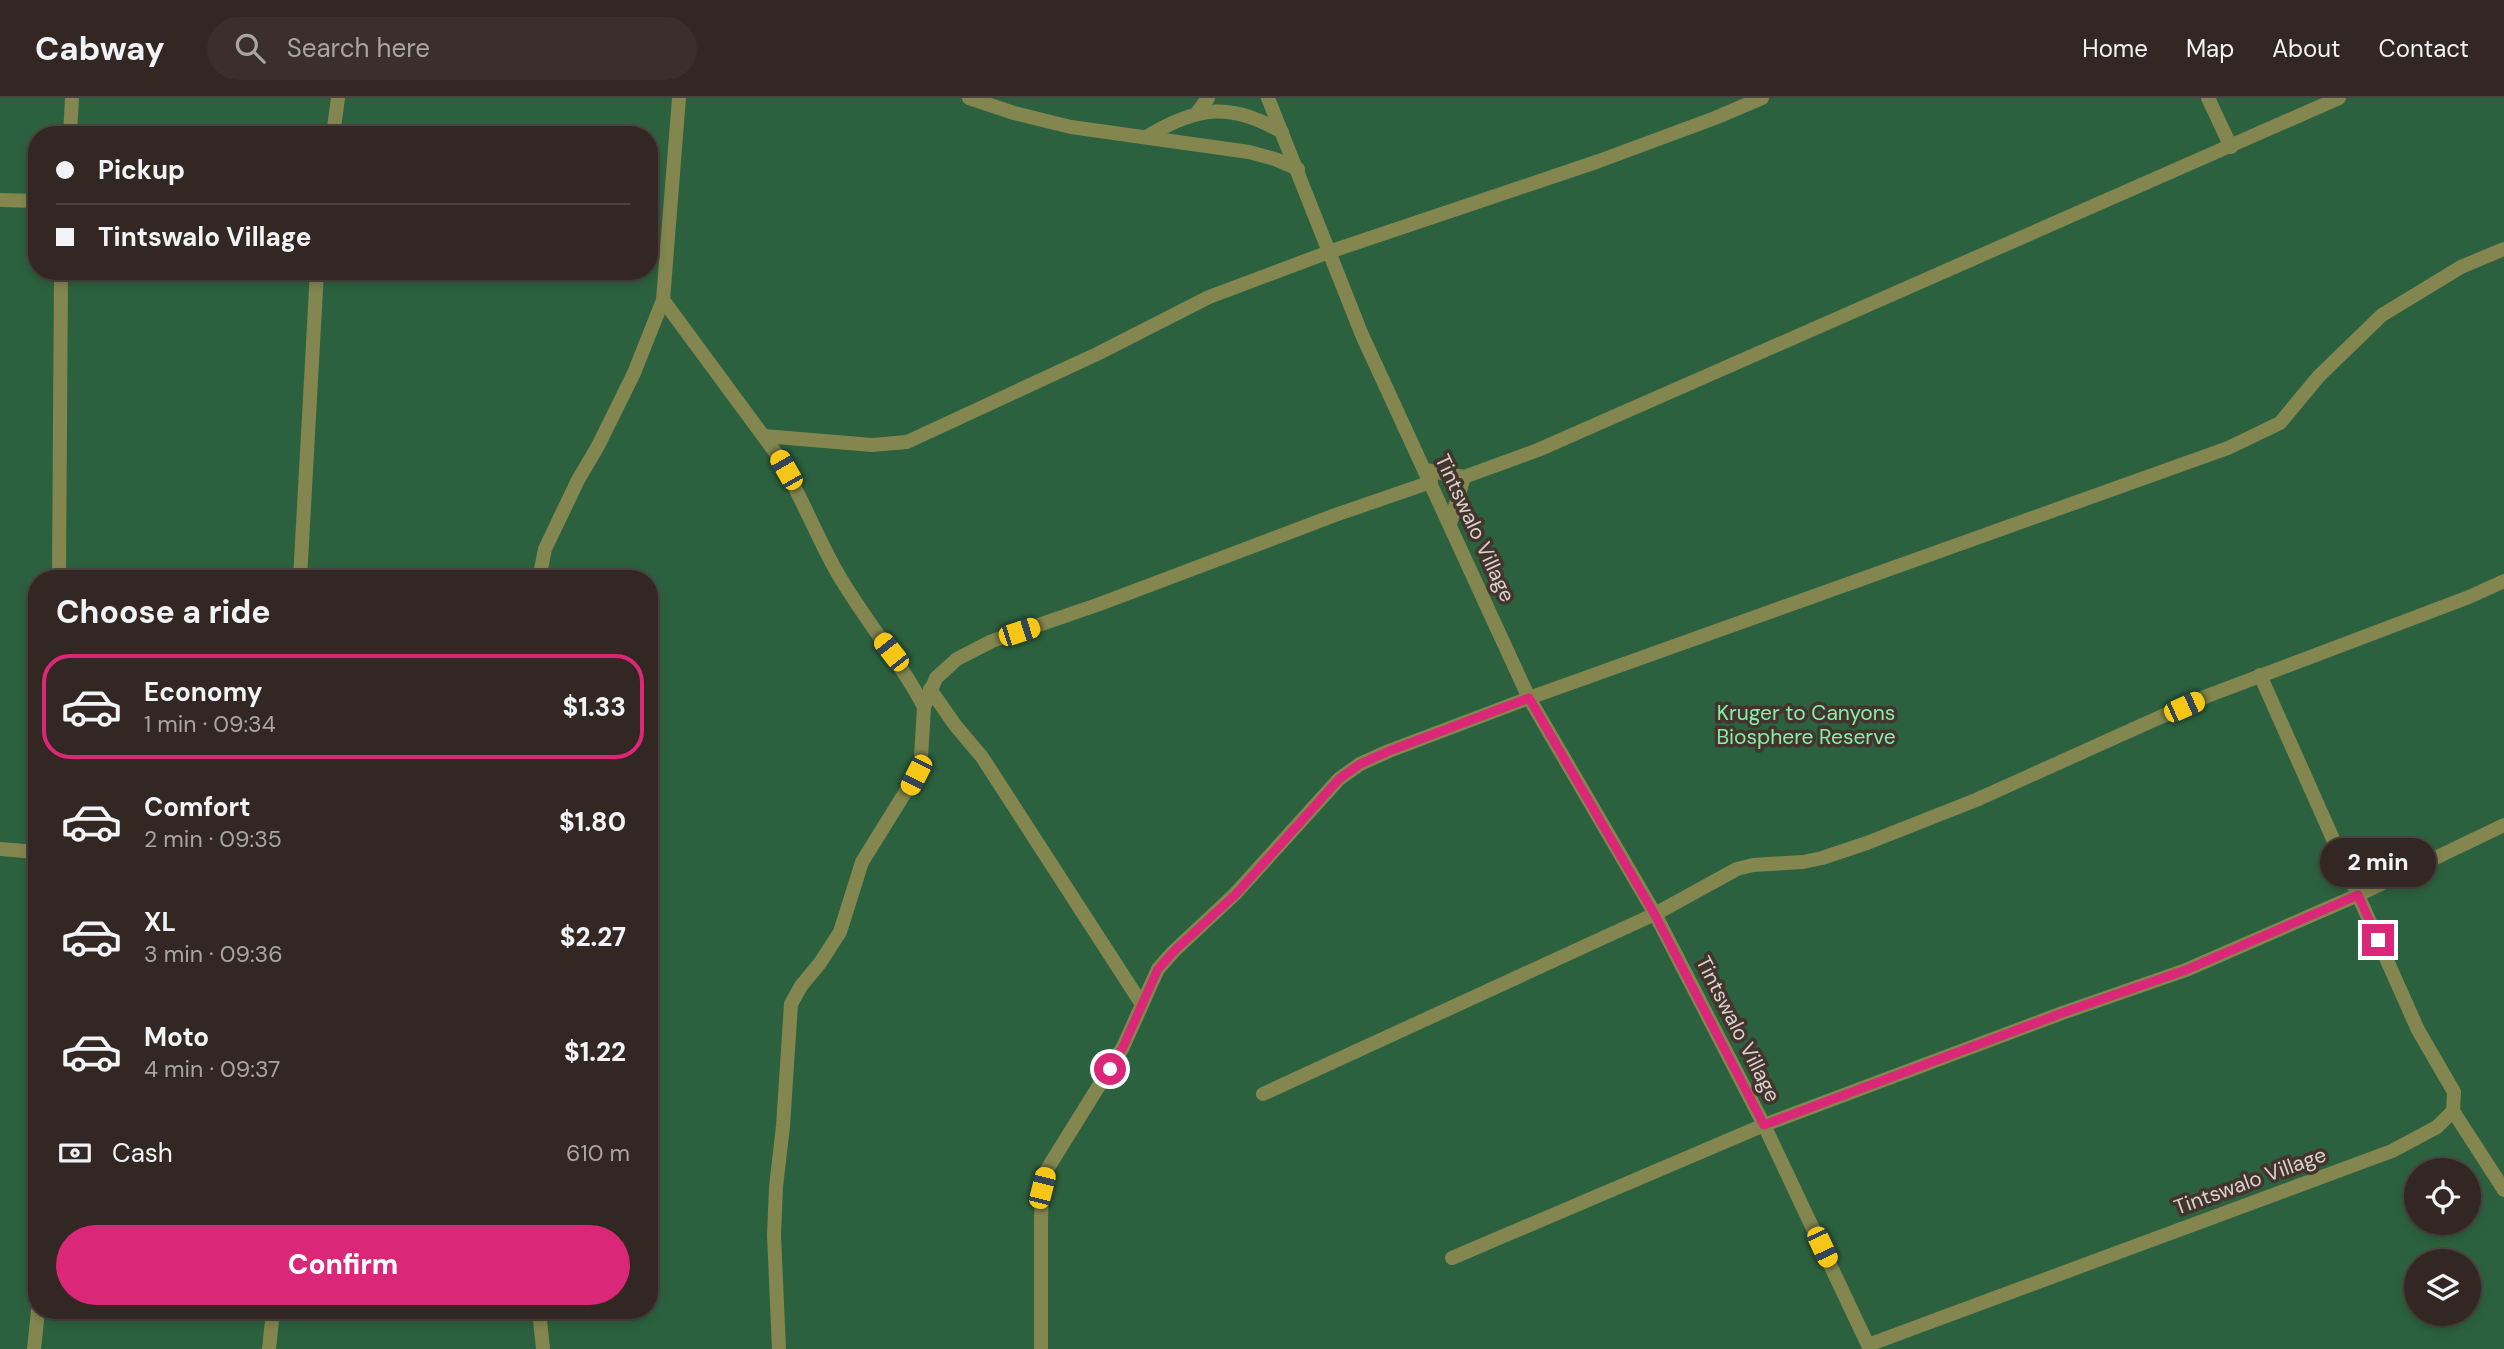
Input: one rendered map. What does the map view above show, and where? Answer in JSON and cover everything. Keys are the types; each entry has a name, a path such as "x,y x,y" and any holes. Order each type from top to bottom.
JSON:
{"street":[{"path":"70,126 72,98"},
{"path":"334,126 338,98"},
{"path":"541,570 545,549 634,373 663,300 678,98"},
{"path":"969,98 1014,113 1071,127 1249,152 1298,169"},
{"path":"1197,113 1208,98"},
{"name":"Tintswalo Village","path":"1268,98 1362,335 1529,698 1655,915 1764,1125 1869,1347 2392,1151 2437,1127 2453,1111"},
{"path":"764,436 872,445 906,442 1097,354 1209,297 1329,252 1599,161 1762,98"},
{"path":"2207,98 2231,147"},
{"path":"779,1349 774,1235 791,1004 840,932 862,862 916,775 921,758 925,707 930,689 945,668 975,648 992,641 1097,605 1338,514 1428,476 1464,477 1538,450 2339,98"},
{"path":"1148,136 1169,123 1197,113 1222,111 1259,118 1282,132"},
{"path":"0,200 28,202"},
{"path":"1041,1349 1041,1221 1042,1188 1046,1171 1123,1047 1158,969 1236,894 1339,779 1379,755 1529,698 2228,449 2284,420 2319,376 2382,315 2461,267 2504,249"},
{"path":"58,570 61,280"},
{"path":"300,570 317,280"},
{"path":"663,300 764,436 794,483 835,567 925,707"},
{"path":"1450,524 1464,477"},
{"path":"1263,1094 1655,915 1744,866 1822,858 1976,800 2207,696 2469,597 2504,581"},
{"path":"2260,675 2418,1030 2454,1092 2453,1111 2504,1190"},
{"path":"930,689 982,757 1142,1003"},
{"path":"1452,1258 1764,1125 2065,1012 2186,970 2358,895 2504,825"},
{"path":"0,849 28,851"},
{"path":"34,1349 37,1319"},
{"path":"269,1349 272,1319"},
{"path":"540,1319 543,1349"}],"green space":[{"name":"Kruger to Canyons Biosphere Reserve","path":"0,98 2504,98 2504,1349 0,1349"}],"route":[{"path":"1110,1069 1123,1047 1158,969 1236,894 1339,779 1360,764 1389,751 1529,698 1655,915 1764,1125 2065,1012 2186,970 2358,895 2378,940"}]}
